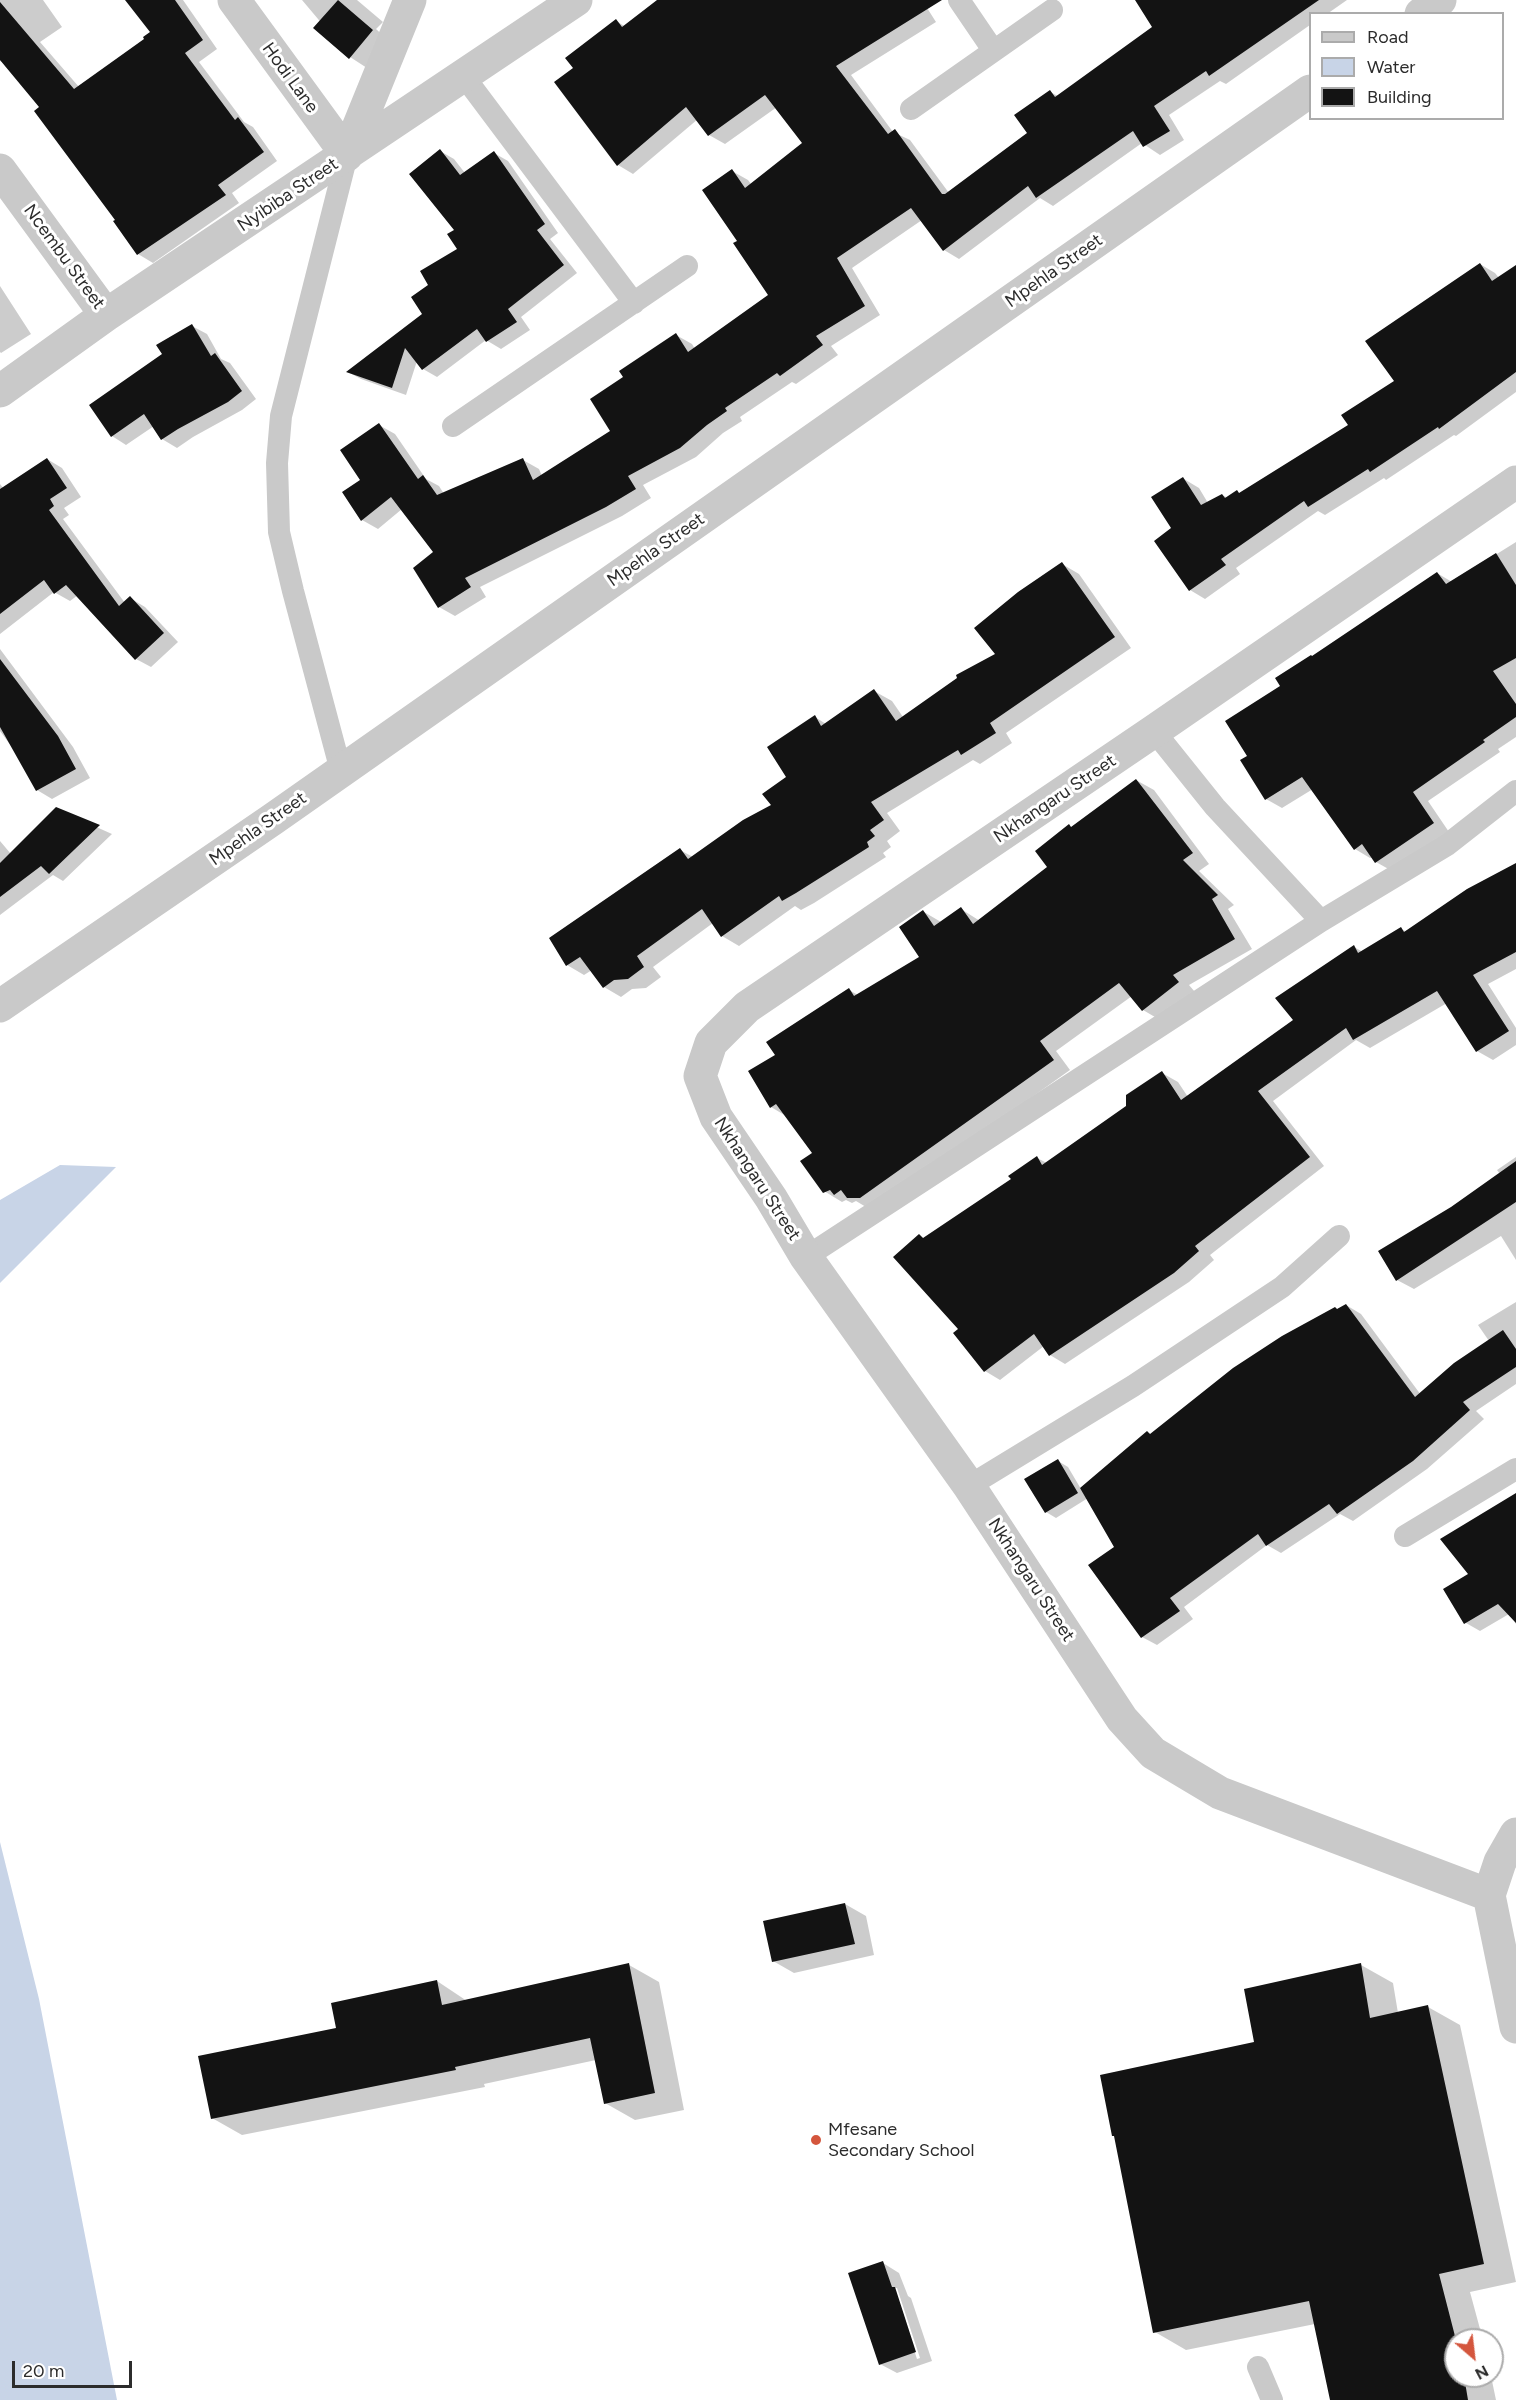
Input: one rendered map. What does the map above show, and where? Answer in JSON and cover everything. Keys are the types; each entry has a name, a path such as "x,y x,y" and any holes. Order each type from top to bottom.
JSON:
{"street":[{"name":"Hodi Lane","path":"234,0 347,155"},
{"path":"347,155 410,0"},
{"name":"Nyibiba Street","path":"0,390 106,315 576,0"},
{"path":"1424,12 1440,0"},
{"name":"Mpehla Street","path":"0,1006 341,771 1309,92"},
{"name":"Ncembu Street","path":"0,170 106,315"},
{"name":"Nkhangaru Street","path":"1489,1896 1220,1793 1153,1753 1122,1719 969,1486 806,1257 771,1198 716,1118 700,1076 711,1043 747,1006 1155,731 1516,482"},
{"path":"1516,1834 1500,1862 1489,1896 1516,2026"}],"lane":[{"path":"959,0 993,50"},
{"path":"911,109 1052,10"},
{"path":"463,75 634,303"},
{"path":"341,771 292,591 279,532 277,463 281,416 347,155"},
{"path":"453,426 687,266"},
{"path":"1155,731 1215,807 1321,921"},
{"path":"806,1257 1321,921 1447,845 1516,790"},
{"path":"969,1486 1133,1386 1282,1287 1339,1236"},
{"path":"1405,1536 1516,1469"},
{"path":"1258,2367 1272,2400"}],"water":[{"path":"60,1165 116,1167 0,1283 0,1200"},
{"path":"0,1842 39,1999 117,2400 0,2400"}],"building":[{"path":"125,0 175,0 203,40 185,53 235,120 238,117 264,152 218,185 226,195 137,255 113,221 115,220 34,111 39,107 0,60 0,2 74,89 144,39 143,37 150,32"},
{"path":"338,0 373,30 349,59 313,28"},
{"path":"657,0 942,0 836,66 888,134 895,129 942,194 945,194 1027,133 1014,115 1050,90 1055,97 1152,27 1135,0 1319,0 1209,76 1206,71 1154,106 1170,131 1143,147 1133,131 1036,198 1028,186 943,251 911,208 837,258 865,306 816,336 823,345 780,376 777,373 725,408 727,411 680,448 628,476 636,489 606,507 465,578 471,587 438,608 413,568 433,552 391,497 361,521 342,492 360,480 340,450 379,423 418,479 423,475 437,495 523,458 533,480 610,431 590,399 623,377 619,371 676,333 688,352 768,295 733,243 737,241 702,190 732,169 745,188 802,143 765,95 708,136 686,107 617,166 554,82 573,68 565,58 616,19 622,27"},
{"path":"440,149 460,175 494,151 545,224 537,230 564,265 508,309 517,322 486,342 477,329 422,370 405,348 392,388 346,372 422,314 411,297 428,285 420,271 457,249 447,234 454,230 409,174"},
{"path":"1480,263 1492,281 1516,265 1516,372 1439,429 1438,427 1370,472 1368,469 1308,507 1304,501 1221,559 1226,565 1189,591 1154,541 1171,528 1151,497 1183,477 1201,505 1222,494 1225,498 1237,490 1239,493 1348,425 1341,415 1394,381 1365,341"},
{"path":"192,324 211,356 215,353 242,391 228,402 161,440 144,414 111,437 89,405 162,354 156,345"},
{"path":"47,458 67,488 50,499 54,506 49,510 119,606 130,596 164,633 135,660 66,585 54,594 44,580 0,614 0,489"},
{"path":"1496,553 1516,585 1516,658 1493,671 1516,704 1516,717 1483,740 1485,742 1413,792 1434,823 1375,863 1362,844 1354,850 1302,777 1265,800 1240,760 1247,756 1225,721 1280,686 1275,678 1312,656 1437,572 1446,584"},
{"path":"1062,562 1115,637 990,723 996,733 961,755 958,750 871,802 884,820 870,830 875,836 867,842 869,847 782,901 779,896 721,937 702,909 637,956 644,967 628,979 614,980 603,988 580,957 566,966 549,938 680,848 688,859 743,820 771,805 762,794 786,777 767,747 815,715 821,726 874,689 896,721 957,678 956,675 995,654 974,628 1018,592"},
{"path":"0,659 58,736 76,769 36,791 0,727"},
{"path":"1136,779 1193,853 1183,860 1218,895 1212,899 1235,939 1173,975 1179,982 1142,1011 1119,983 1040,1041 1054,1060 860,1198 847,1198 841,1190 834,1195 830,1190 823,1193 800,1161 812,1153 776,1104 770,1108 748,1071 775,1055 766,1042 849,988 854,996 919,957 899,927 923,910 934,926 961,907 973,924 1047,867 1035,851 1069,824 1071,827"},
{"path":"56,807 100,825 49,874 41,866 0,897 0,863"},
{"path":"1516,863 1516,952 1473,975 1509,1031 1476,1052 1437,991 1353,1040 1346,1028 1258,1091 1310,1157 1195,1246 1199,1251 1174,1273 1049,1356 1034,1334 984,1372 953,1333 958,1329 893,1257 919,1234 923,1238 1011,1179 1008,1176 1037,1156 1042,1165 1126,1106 1126,1095 1162,1071 1181,1100 1293,1020 1275,998 1354,945 1358,953 1401,927 1404,932 1467,889"},
{"path":"1516,1161 1516,1202 1396,1281 1378,1251 1451,1207"},
{"path":"1346,1304 1415,1397 1454,1363 1503,1330 1516,1349 1516,1367 1463,1402 1470,1410 1413,1461 1337,1514 1329,1504 1266,1546 1258,1534 1170,1598 1180,1611 1141,1638 1088,1565 1114,1547 1080,1488 1147,1431 1150,1434 1233,1368 1282,1336 1335,1307 1337,1309"},
{"path":"1058,1459 1078,1493 1045,1513 1024,1479"},
{"path":"1516,1493 1516,1623 1498,1604 1464,1624 1443,1589 1468,1574 1440,1539"},
{"path":"845,1903 855,1944 772,1962 763,1921"},
{"path":"629,1963 655,2093 604,2104 590,2038 455,2067 456,2070 211,2119 198,2056 336,2028 331,2003 437,1980 442,2005"},
{"path":"1361,1963 1370,2018 1428,2005 1484,2264 1439,2274 1453,2328 1444,2328 1444,2388 1466,2388 1468,2400 1330,2400 1309,2301 1153,2333 1100,2075 1254,2042 1244,1989"},
{"path":"883,2261 892,2287 895,2287 916,2352 879,2365 848,2273"}],"place":[{"name":"Mfesane Secondary School","path":"816,2140"}]}
